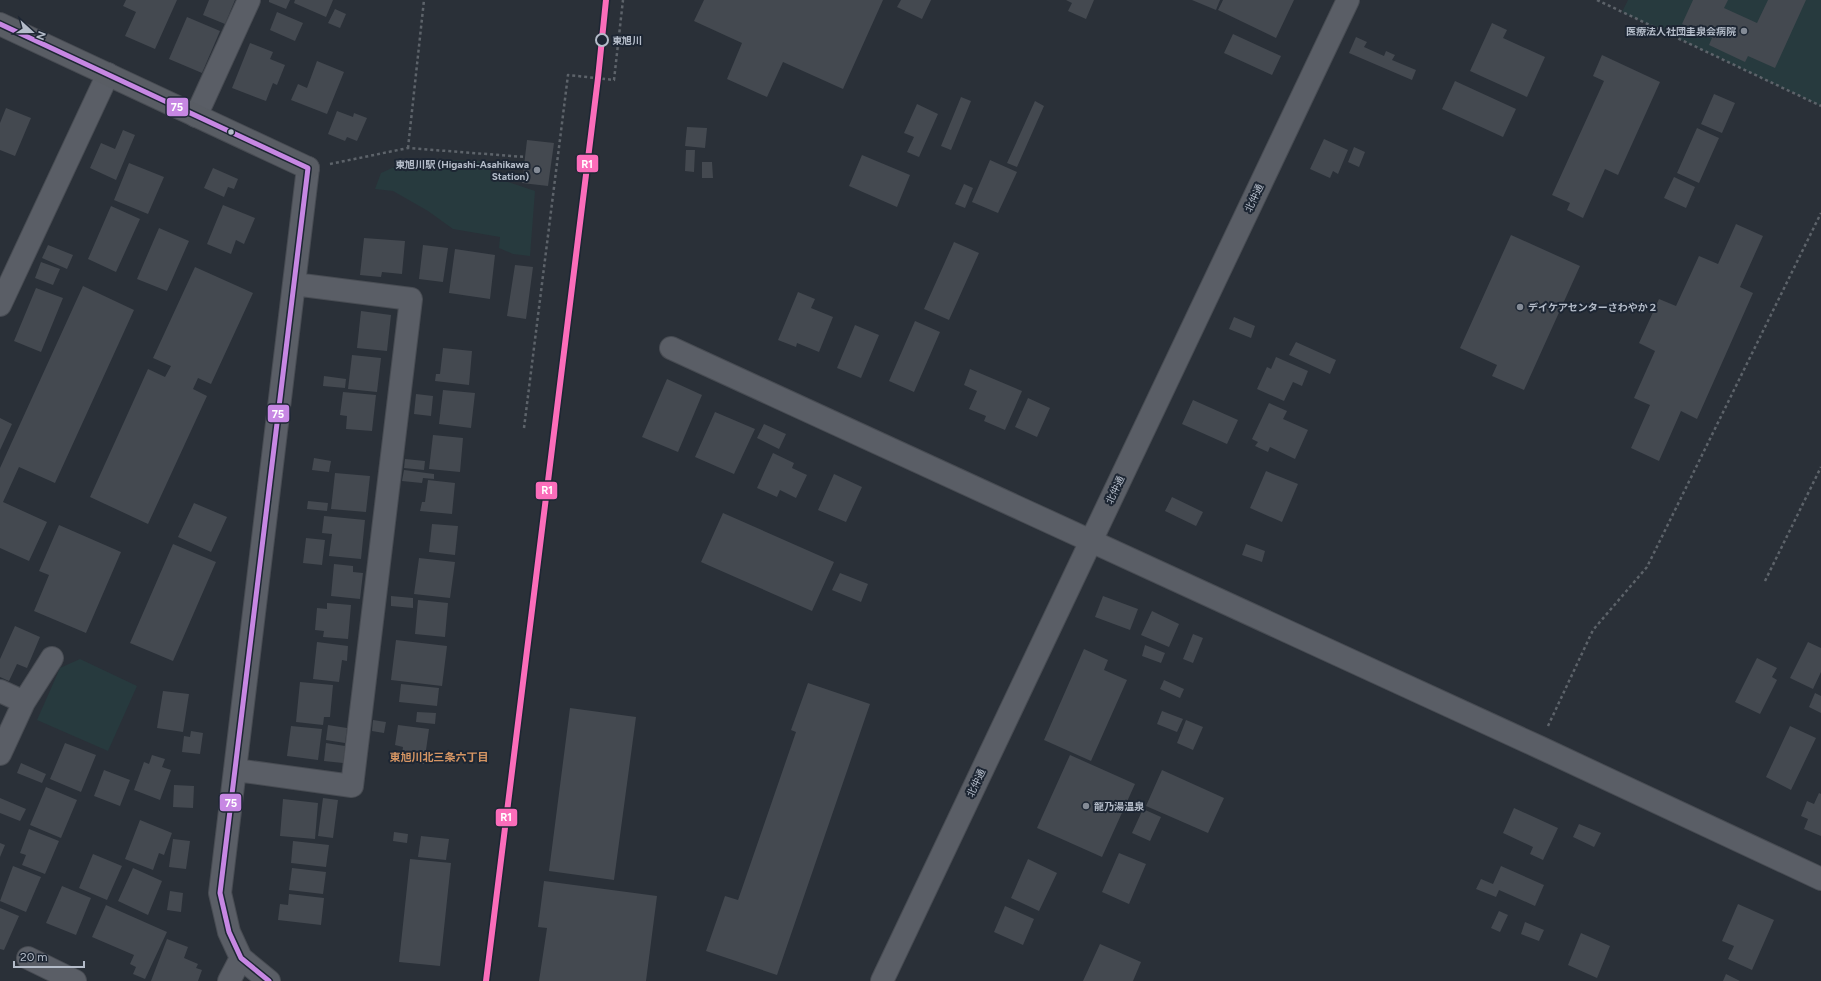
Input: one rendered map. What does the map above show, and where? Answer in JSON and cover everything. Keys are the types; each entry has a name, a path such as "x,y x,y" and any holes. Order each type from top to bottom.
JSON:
{"main road":[{"path":"0,24 308,168"}],"street":[{"path":"196,116 249,0"},
{"name":"北仲通","path":"882,981 1348,0"},
{"path":"0,305 108,74"},
{"path":"269,981 241,958 229,932 220,893 308,168"},
{"path":"236,770 352,786 411,299 294,284"},
{"path":"671,348 1539,747 1821,879"},
{"path":"0,754 24,702 52,658"},
{"path":"0,691 24,702"},
{"path":"28,958 75,981"},
{"path":"229,981 241,958"}],"path":[{"path":"408,148 424,0"},
{"path":"524,428 568,75 614,80 623,0"},
{"path":"1597,0 1821,106"},
{"path":"308,168 408,148 525,157"},
{"path":"1539,747 1593,630 1647,567 1821,213"},
{"path":"1765,581 1821,467"}],"green space":[{"path":"1628,0 1821,0 1821,106 1622,12"},
{"path":"412,159 487,161 493,177 535,191 530,256 513,254 499,248 500,237 453,229 428,211 393,191 375,189 381,173"},
{"path":"80,659 137,686 108,751 37,720 60,668"}],"building":[{"path":"126,0 177,0 155,49 125,36 136,12 123,6"},
{"path":"209,0 235,0 225,24 203,15"},
{"path":"269,0 290,0 286,9 269,2"},
{"path":"295,0 333,0 326,17 294,3"},
{"path":"704,0 883,0 843,89 783,62 767,97 727,79 742,43 694,21"},
{"path":"901,0 931,0 922,19 897,7"},
{"path":"1066,0 1094,0 1086,19 1068,11 1072,3"},
{"path":"1192,0 1220,0 1216,10"},
{"path":"1223,0 1294,0 1276,38 1218,10"},
{"name":"医療法人社団圭泉会病院","path":"1693,0 1728,0 1724,8 1757,23 1768,0 1806,0 1775,68 1748,56 1745,62 1709,45 1712,38 1682,24"},
{"path":"335,9 346,14 340,28 328,23"},
{"path":"277,12 303,23 295,41 270,30"},
{"path":"187,17 220,31 202,73 169,59"},
{"path":"1492,23 1507,30 1503,38 1545,57 1527,97 1470,71"},
{"path":"1233,34 1281,56 1272,75 1224,53"},
{"path":"1356,37 1367,42 1364,47 1384,56 1386,51 1395,55 1392,60 1416,70 1412,80 1349,53"},
{"path":"250,43 273,52 270,59 285,65 277,85 273,83 266,101 232,88"},
{"path":"1602,55 1660,82 1618,175 1605,169 1583,218 1567,210 1570,203 1552,195 1604,81 1593,76"},
{"path":"317,61 344,72 327,114 291,100 298,84 307,88"},
{"path":"1455,81 1516,109 1503,137 1442,109"},
{"path":"1714,94 1735,103 1722,133 1701,124"},
{"path":"961,97 971,101 951,150 941,146"},
{"path":"1035,101 1044,106 1017,167 1007,163"},
{"path":"917,104 938,114 919,157 907,152 914,137 904,133"},
{"path":"6,108 31,118 15,156 0,150 0,123"},
{"path":"337,111 353,117 354,113 367,118 357,141 347,137 345,141 328,134"},
{"path":"687,127 707,128 705,148 685,146"},
{"path":"1697,128 1719,138 1699,183 1677,173"},
{"path":"123,130 135,135 116,180 90,168 101,143 115,149"},
{"path":"1324,139 1348,150 1338,174 1333,171 1330,178 1310,169"},
{"name":"東旭川駅 (Higashi-Asahikawa Station)","path":"527,140 554,143 548,186 522,183"},
{"path":"1354,147 1365,152 1359,167 1348,162"},
{"path":"686,150 695,150 694,172 685,171"},
{"path":"862,155 910,175 897,207 849,186"},
{"path":"990,160 1017,172 998,213 972,202"},
{"path":"702,162 712,162 713,178 702,178"},
{"path":"129,163 164,177 148,214 114,200"},
{"path":"213,168 238,179 234,189 228,187 224,197 204,188"},
{"path":"1674,177 1695,187 1686,208 1664,198"},
{"path":"964,184 973,188 965,208 955,204"},
{"path":"223,205 255,218 244,244 236,240 231,254 207,244"},
{"path":"111,206 140,219 116,272 88,259"},
{"path":"1736,224 1763,236 1740,287 1753,293 1697,419 1681,411 1659,461 1631,448 1650,405 1634,398 1655,351 1639,343 1659,299 1676,306 1699,256 1718,264"},
{"path":"159,228 189,241 167,291 137,279"},
{"name":"デイケアセンターさわやか２","path":"1511,235 1580,266 1524,390 1492,376 1497,365 1460,348"},
{"path":"364,238 405,241 402,274 382,272 381,277 360,275"},
{"path":"954,242 979,253 949,320 924,309"},
{"path":"48,245 73,255 67,269 42,258"},
{"path":"423,245 448,248 443,282 419,279"},
{"path":"455,249 495,255 490,299 449,293"},
{"path":"41,262 60,269 53,285 35,278"},
{"path":"515,265 533,267 526,319 507,316"},
{"path":"195,267 253,293 211,384 198,378 193,389 207,396 148,524 90,497 148,369 165,377 171,366 153,358"},
{"path":"83,286 134,310 55,483 19,467 3,502 47,522 29,561 0,548 0,468"},
{"path":"36,288 63,298 41,352 14,341"},
{"path":"798,292 815,299 811,308 833,317 819,352 797,343 796,347 778,340"},
{"path":"361,311 391,315 387,351 357,348"},
{"path":"1234,317 1255,326 1251,338 1229,329"},
{"path":"915,321 940,332 914,392 889,381"},
{"path":"855,325 879,335 861,378 837,368"},
{"path":"1296,342 1336,360 1330,374 1289,355"},
{"path":"443,348 472,351 469,385 435,381 436,374 440,374"},
{"path":"352,355 381,358 377,392 348,389"},
{"path":"1276,357 1308,371 1302,386 1293,382 1284,401 1257,389 1267,367 1271,369"},
{"path":"970,369 1022,391 1005,430 984,421 986,416 969,409 977,391 964,385"},
{"path":"324,376 346,379 345,388 323,386"},
{"path":"667,379 702,395 678,452 642,437"},
{"path":"443,390 475,393 471,428 439,424"},
{"path":"343,392 376,395 372,431 346,429 347,416 340,415"},
{"path":"416,394 433,396 431,416 414,414"},
{"path":"1028,398 1050,408 1037,437 1015,427"},
{"path":"1193,400 1238,420 1227,444 1182,424"},
{"path":"1269,403 1287,411 1283,419 1308,430 1295,459 1270,447 1268,452 1255,446 1258,442 1252,439"},
{"path":"715,412 755,429 734,474 695,457"},
{"path":"0,418 12,424 0,450"},
{"path":"764,424 786,434 779,449 757,438"},
{"path":"433,435 463,438 460,472 429,469"},
{"path":"773,453 794,463 792,468 807,475 796,498 780,490 777,497 757,488"},
{"path":"314,458 331,461 329,472 312,470"},
{"path":"405,459 425,461 424,470 404,468"},
{"path":"404,470 434,474 434,479 423,478 422,483 402,481"},
{"path":"1266,471 1298,484 1282,522 1250,508"},
{"path":"335,473 370,476 366,512 331,509"},
{"path":"834,474 862,487 846,522 818,510"},
{"path":"428,480 455,483 452,514 420,511 422,502 425,502"},
{"path":"1172,497 1203,512 1196,526 1165,511"},
{"path":"308,501 328,503 327,511 307,509"},
{"path":"194,503 227,517 211,552 178,537"},
{"path":"723,513 834,562 812,611 701,562"},
{"path":"324,516 365,520 361,559 329,556 332,534 322,533"},
{"path":"432,524 458,526 455,555 429,552"},
{"path":"59,525 121,552 86,633 34,611 49,575 39,571"},
{"path":"306,538 325,540 322,565 303,563"},
{"path":"173,544 216,562 173,661 130,643"},
{"path":"1246,544 1265,551 1262,562 1242,555"},
{"path":"419,558 455,562 450,598 414,594"},
{"path":"334,564 353,566 353,572 363,573 360,599 331,596"},
{"path":"840,573 868,584 861,602 832,590"},
{"path":"391,596 413,598 413,608 391,606"},
{"path":"1103,596 1138,609 1130,630 1095,617"},
{"path":"418,600 448,603 445,637 415,634"},
{"path":"327,603 351,605 348,639 323,637 324,631 315,630 317,608 327,609"},
{"path":"1152,611 1179,624 1169,647 1141,635"},
{"path":"15,626 40,637 27,668 17,664 9,681 0,677 0,659"},
{"path":"1193,634 1203,638 1193,663 1183,659"},
{"path":"396,640 447,646 442,686 391,680"},
{"path":"317,642 348,646 347,661 342,660 339,682 313,679"},
{"path":"1808,642 1821,648 1821,672 1813,689 1790,678"},
{"path":"1145,645 1165,653 1161,663 1142,656"},
{"path":"1084,649 1108,660 1104,670 1127,680 1091,761 1044,740"},
{"path":"1757,658 1777,668 1772,677 1777,680 1760,714 1735,702"},
{"path":"1164,680 1184,689 1180,698 1160,689"},
{"path":"300,682 333,685 330,717 324,717 323,725 296,722"},
{"path":"808,683 870,704 777,975 706,951 725,896 738,900 796,732 791,730"},
{"path":"401,684 439,688 437,706 399,702"},
{"path":"163,691 189,694 183,732 157,728"},
{"path":"1815,693 1821,696 1821,713 1809,707"},
{"path":"570,708 636,717 614,880 549,871"},
{"path":"1162,711 1183,719 1177,732 1157,724"},
{"path":"417,712 436,713 435,724 416,722"},
{"path":"373,720 386,722 384,733 372,731"},
{"path":"1186,720 1203,727 1193,750 1177,743"},
{"path":"328,725 347,728 345,743 326,740"},
{"path":"398,725 429,729 424,764 401,761 403,747 395,745"},
{"path":"291,726 322,729 318,760 287,756"},
{"path":"1790,726 1816,738 1791,790 1766,777"},
{"path":"191,731 203,733 200,754 182,752 184,736 190,737"},
{"path":"65,743 96,755 81,792 50,779"},
{"path":"326,743 345,746 343,763 324,761"},
{"path":"152,755 165,759 162,767 171,770 160,800 134,790 144,762 149,764"},
{"name":"龍乃湯温泉","path":"1070,755 1135,784 1102,857 1037,828"},
{"path":"21,763 46,774 42,783 17,773"},
{"path":"104,770 130,780 120,806 94,796"},
{"path":"1162,770 1224,798 1208,833 1146,806"},
{"path":"174,785 194,786 193,808 173,807"},
{"path":"46,787 77,800 61,838 30,825"},
{"path":"1819,793 1821,794 1821,836 1804,829 1808,819 1801,816 1807,801 1814,804"},
{"path":"0,798 26,809 20,821 0,813"},
{"path":"323,798 338,800 333,838 318,836"},
{"path":"283,799 318,803 315,839 280,836"},
{"path":"1514,808 1558,828 1543,860 1530,854 1533,847 1503,833"},
{"path":"1143,809 1161,817 1150,841 1132,833"},
{"path":"140,820 172,833 164,855 159,853 153,870 125,859"},
{"path":"1579,824 1601,833 1594,847 1573,837"},
{"path":"29,829 59,841 45,874 22,865 26,855 20,853"},
{"path":"394,832 408,834 407,843 393,841"},
{"path":"421,836 449,839 446,860 418,857"},
{"path":"173,839 190,841 186,869 169,867"},
{"path":"293,841 329,845 326,867 291,863"},
{"path":"0,843 5,845 0,857"},
{"path":"1119,853 1146,864 1129,904 1102,892"},
{"path":"93,854 122,866 107,900 79,888"},
{"path":"410,859 451,863 440,966 399,962"},
{"path":"1028,859 1057,873 1039,911 1011,898"},
{"path":"13,866 41,877 26,912 0,901"},
{"path":"1501,866 1544,885 1535,906 1499,890 1496,897 1476,889 1481,879 1493,884"},
{"path":"133,868 162,881 148,915 118,901"},
{"path":"292,868 326,872 323,894 289,890"},
{"path":"544,881 657,896 646,981 539,981 547,928 538,927"},
{"path":"62,886 91,898 76,935 46,923"},
{"path":"170,891 183,893 181,912 167,910"},
{"path":"289,894 324,898 321,925 278,920 280,904 288,905"},
{"path":"1738,904 1774,920 1752,970 1728,959 1734,946 1722,941"},
{"path":"106,905 167,932 145,979 133,974 136,967 130,964 134,955 92,937"},
{"path":"1005,906 1034,919 1023,945 994,932"},
{"path":"0,908 19,916 4,950 0,949"},
{"path":"1499,911 1508,915 1500,932 1491,928"},
{"path":"1525,922 1544,930 1539,941 1521,934"},
{"path":"1581,933 1610,946 1597,978 1568,965"},
{"path":"167,939 188,947 184,958 198,964 196,968 202,970 198,981 151,981"},
{"path":"1100,944 1141,962 1133,981 1083,981"},
{"path":"1726,974 1740,981 1723,981"}],"transit line":[{"name":"R1","path":"486,981 598,78 606,0"},
{"name":"75","path":"0,24 308,168 220,893 229,932 241,958 269,981"}],"place":[{"name":"医療法人社団圭泉会病院","path":"1744,31"},
{"name":"東旭川","path":"602,40"},
{"name":"東旭川駅 (Higashi-Asahikawa Station)","path":"537,170"},
{"name":"デイケアセンターさわやか２","path":"1520,307"},
{"name":"龍乃湯温泉","path":"1086,806"}],"district":[{"name":"東旭川北三条六丁目","path":"439,757"}]}
